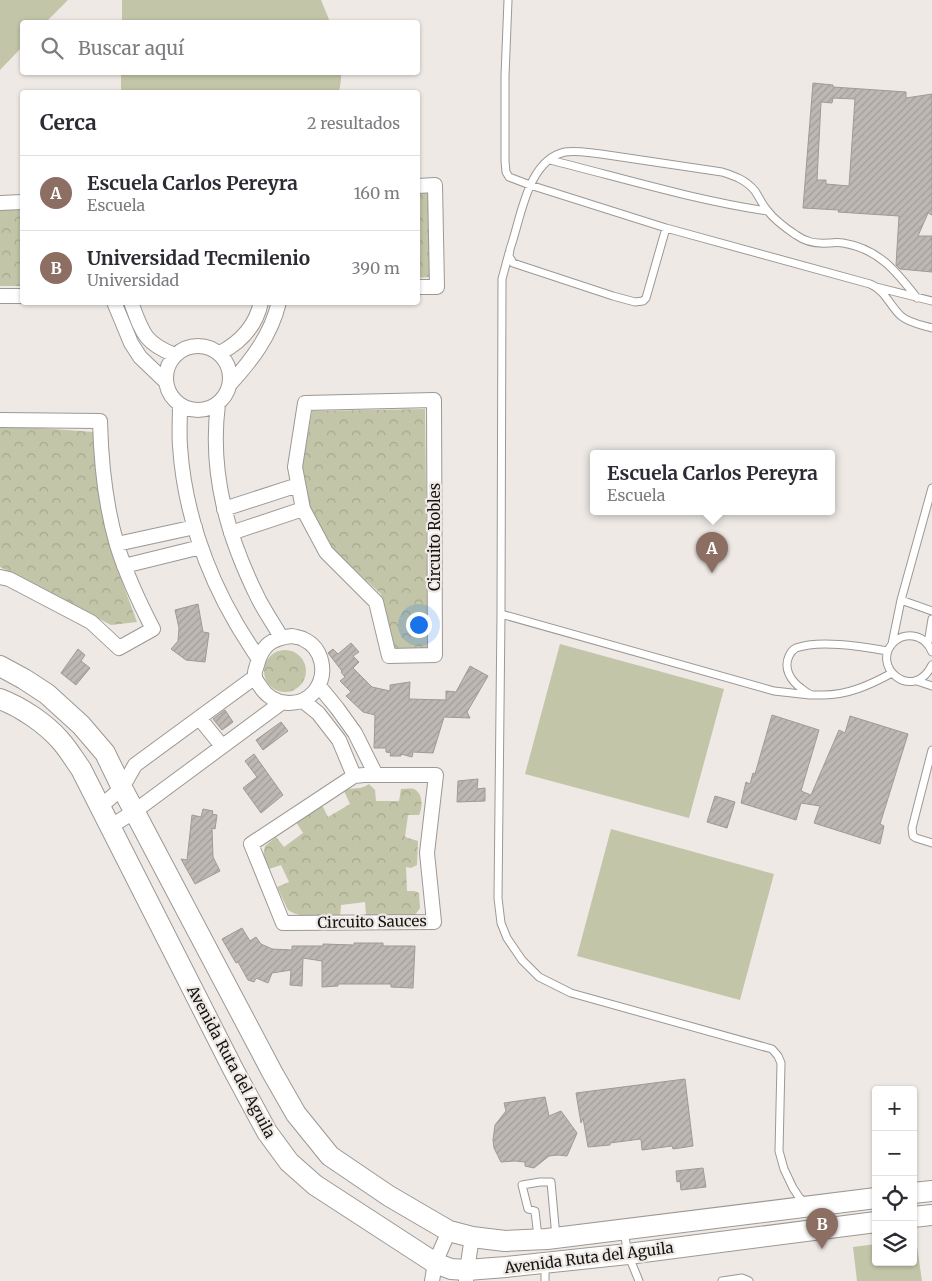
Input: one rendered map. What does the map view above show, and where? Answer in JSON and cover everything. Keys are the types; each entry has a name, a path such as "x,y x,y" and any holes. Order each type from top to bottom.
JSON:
{"street":[{"path":"420,186 435,185 436,287 420,287"},
{"path":"0,203 20,202"},
{"path":"0,296 20,296"},
{"path":"115,305 131,343 140,357 166,382"},
{"path":"132,305 145,336 161,350 175,355"},
{"path":"220,353 240,340 248,332 261,305"},
{"path":"230,384 247,366 262,345 271,327 278,305"},
{"path":"248,332 262,345"},
{"path":"131,343 145,336"},
{"path":"202,345 220,353 231,373 226,395 218,404 209,409 189,409 173,398 168,391 166,372 169,363 175,355 183,349 202,345"},
{"name":"Circuito Robles","path":"434,400 435,655 389,656 376,602 326,552 303,509 298,485 295,467 305,403 434,400"},
{"path":"180,404 180,447 186,487 201,547 216,586 258,658"},
{"path":"218,404 215,440 218,478 224,509 245,569 260,602 281,637"},
{"path":"0,420 100,420 101,462 116,544 137,598 153,629 119,648 92,622 9,579 0,577"},
{"path":"224,509 298,485"},
{"path":"231,533 303,509"},
{"path":"116,544 195,527"},
{"path":"124,566 201,547"},
{"path":"281,637 303,638 316,649 322,664 319,686 312,695 303,701 292,704 281,703 271,698 263,691 255,677 258,658 262,649 270,642 281,637"},
{"name":"Avenida Ruta del Aguila","path":"0,666 24,678 47,694 81,725 105,753 296,1114 330,1156 389,1196 449,1231 472,1237 505,1241 623,1230 872,1198"},
{"path":"100,807 122,788 135,765 255,677"},
{"path":"319,686 355,733 376,775"},
{"name":"Avenida Ruta del Aguila","path":"0,699 11,703 36,719 60,740 81,769 233,1069 272,1140 289,1162 315,1186 434,1272 451,1269 467,1276 506,1268 545,1272 628,1254 872,1223"},
{"path":"303,701 318,713 339,740 354,776"},
{"path":"110,827 135,811 281,703"},
{"path":"200,719 222,746"},
{"path":"60,740 81,725"},
{"path":"339,740 355,733"},
{"name":"Circuito Sauces","path":"436,775 427,854 434,922 283,923 251,844 354,776 436,775"},
{"path":"917,1193 932,1191"},
{"path":"917,1217 932,1215"},
{"path":"434,1272 449,1231"},
{"path":"467,1276 472,1237"}],"lane":[{"path":"508,0 505,161 506,172 509,177 666,228 932,301"},
{"path":"808,1206 793,1188 784,1169 779,1151 781,1063 772,1049 571,993 539,978 522,960 506,938 501,923 498,898 501,715 502,279 530,185 538,171 550,160 565,152 580,152 618,156 737,176 755,191 767,211 805,241 821,243 842,242 870,251 892,267 918,298"},
{"path":"550,160 687,195 767,211"},
{"path":"509,253 513,263 613,296 640,302 646,298 666,228"},
{"path":"876,286 907,321 932,328"},
{"path":"932,488 887,659 888,667 892,673 897,678 910,682 924,677 932,666"},
{"path":"901,600 932,611"},
{"path":"501,614 774,691 830,695 854,691 892,673"},
{"path":"931,649 932,619"},
{"path":"890,647 898,638 914,636 921,638 931,649"},
{"path":"810,695 800,688 789,675 787,666 792,651 797,648 814,645 890,647"},
{"path":"917,681 932,686"},
{"path":"932,750 912,828 913,836 932,843"},
{"path":"551,1182 547,1238 535,1211 528,1209 522,1185 551,1182"},
{"path":"623,1230 628,1254 639,1281"},
{"path":"722,1281 742,1278 749,1281"}],"green space":[{"path":"0,0 68,0 48,20 20,20 20,49 0,70"},
{"path":"122,0 321,0 329,20 122,20"},
{"path":"121,75 341,75 339,90 121,90"},
{"path":"420,192 430,192 429,277 420,278"},
{"path":"20,205 20,286 0,286 0,206"},
{"path":"425,409 428,649 395,650 381,594 331,548 309,508 302,468 312,411"},
{"path":"0,425 94,432 109,541 137,622 111,625 0,567"},
{"path":"560,644 724,689 689,818 525,774"},
{"path":"285,650 300,656 306,671 300,686 285,692 270,686 264,671 270,656"},
{"path":"369,784 375,790 376,801 399,801 401,789 414,789 421,797 422,804 419,815 408,815 405,837 418,841 417,865 411,868 406,867 407,891 419,893 420,908 415,915 366,915 365,902 341,905 340,917 306,916 288,910 277,887 289,882 281,865 269,869 263,856 265,846 276,837 284,847 303,833 296,822 319,806 323,807 328,817 350,804 344,791"},
{"path":"611,829 774,874 740,1000 577,956"},
{"path":"872,1245 872,1266 917,1266 917,1246 922,1281 857,1281 853,1247"}],"building":[{"path":"813,83 833,85 833,87 906,92 906,98 932,94 932,215 928,213 918,236 932,236 932,272 900,269 896,265 899,216 803,208","holes":["833,98 855,99 849,186 826,184 826,180 817,180 821,102 832,103"]},
{"path":"198,604 203,632 209,633 205,662 186,660 171,649 178,641 179,628 175,610"},
{"path":"351,643 359,652 353,656 359,662 353,668 372,687 390,691 390,685 410,682 409,699 446,700 446,691 456,692 470,666 488,676 467,712 470,718 444,717 433,753 413,752 412,757 401,754 401,756 390,756 391,753 386,752 386,748 374,748 375,715 363,712 346,696 351,692 340,681 345,677 328,653 333,649 338,654"},
{"path":"78,649 85,655 81,661 90,668 76,685 61,673"},
{"path":"225,710 233,722 222,730 213,719"},
{"path":"772,715 819,730 801,791 811,795 839,730 845,733 850,716 908,734 880,824 884,826 880,844 814,823 820,806 801,803 796,820 741,803 746,782 750,784 753,773 755,774"},
{"path":"281,722 288,731 263,750 256,740"},
{"path":"254,754 283,795 261,813 243,788 257,777 245,761"},
{"path":"478,779 477,789 485,788 485,801 457,802 458,781"},
{"path":"715,796 735,802 727,828 707,822"},
{"path":"203,809 213,811 212,814 217,815 215,829 212,828 213,857 220,871 195,884 181,859 187,860 192,815 201,817"},
{"path":"242,928 250,941 256,937 261,944 272,949 292,950 292,946 354,945 354,943 383,943 383,946 415,946 413,988 391,987 391,984 338,984 338,986 322,987 322,961 303,958 302,986 290,985 291,970 272,973 268,983 256,978 254,982 248,980 222,939"},
{"path":"685,1079 693,1146 673,1149 672,1146 642,1150 641,1139 588,1147 583,1118 581,1123 576,1093"},
{"path":"545,1097 549,1116 561,1111 577,1133 567,1156 549,1156 534,1168 525,1166 525,1162 501,1162 494,1148 493,1140 495,1125 506,1111 504,1103"},
{"path":"703,1168 706,1187 681,1190 680,1181 677,1182 676,1171"}],"place":[{"name":"Escuela Carlos Pereyra","path":"712,573"},
{"name":"Universidad Tecmilenio","path":"822,1249"}]}
